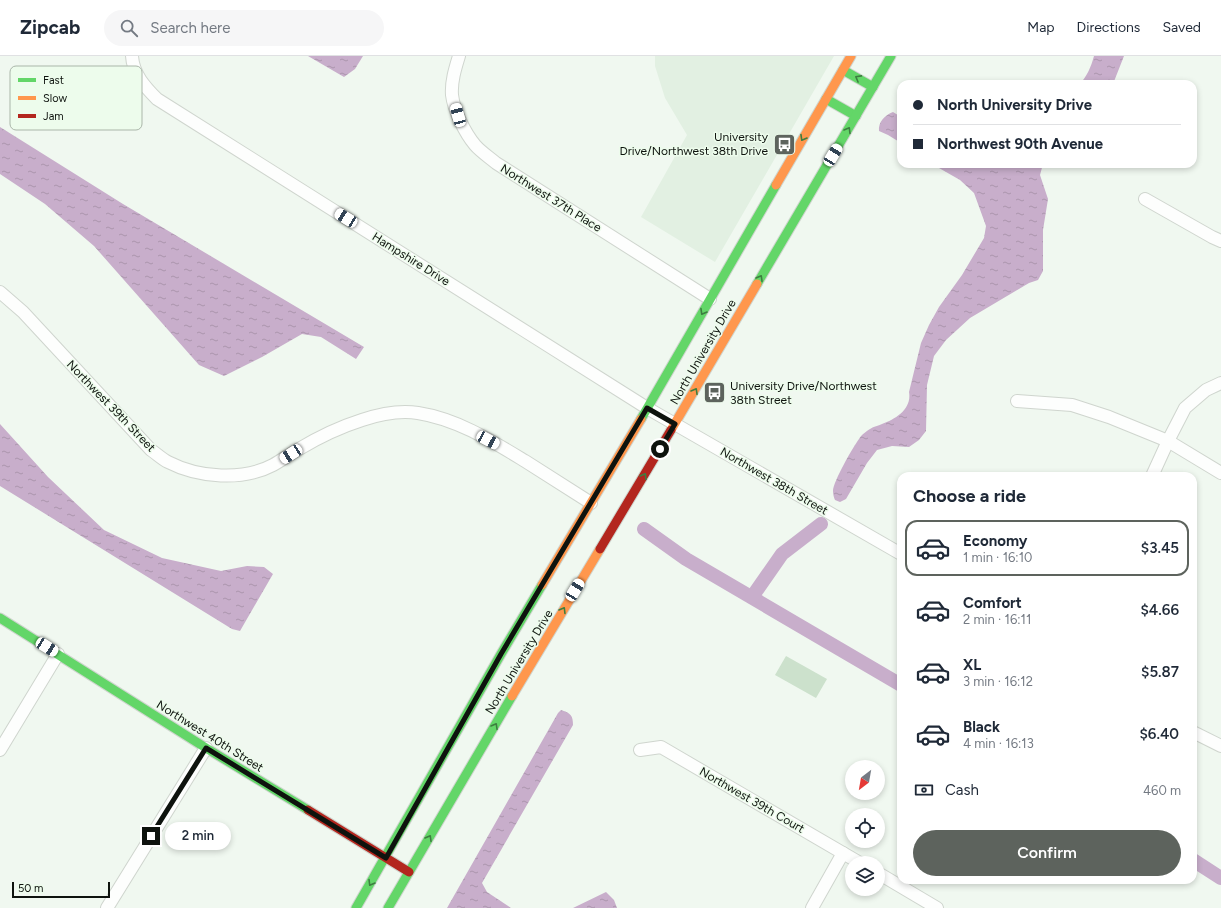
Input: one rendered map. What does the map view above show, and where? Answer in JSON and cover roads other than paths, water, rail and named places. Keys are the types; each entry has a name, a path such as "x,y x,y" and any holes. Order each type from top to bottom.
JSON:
{"main road":[{"name":"North University Drive","path":"356,908 386,858 497,661 647,408 851,56"},
{"name":"North University Drive","path":"388,908 891,56"},
{"path":"843,70 874,87"},
{"path":"826,98 856,116"},
{"name":"Northwest 40th Street","path":"0,618 206,748 409,872"}],"street":[{"name":"Hampshire Drive","path":"132,56 134,66"},
{"name":"Northwest 37th Place","path":"459,56 454,74 452,96 458,115 466,132 476,146 496,163 710,299"},
{"name":"Hampshire Drive","path":"142,83 157,99 647,408"},
{"path":"1144,199 1212,238 1221,241"},
{"name":"Northwest 39th Street","path":"0,292 23,312 136,436 151,450 168,462 195,472 222,477 248,473 272,466 300,448 346,425 371,417 395,412 418,413 442,419 468,429 498,445 591,503"},
{"path":"1154,472 1185,408 1206,390 1221,383"},
{"path":"1017,401 1072,405 1109,417 1168,441 1221,473"},
{"name":"Northwest 38th Street","path":"647,408 897,552"},
{"path":"0,750 58,654"},
{"path":"1197,734 1221,746"},
{"name":"Northwest 39th Court","path":"640,750 661,747 849,856"},
{"path":"107,908 206,748"},
{"path":"812,908 844,853"},
{"path":"885,877 937,908"}],"water":[{"path":"308,56 363,56 355,69 344,77"},
{"path":"1094,56 1124,56 1115,80 1083,80 1092,64"},
{"path":"893,112 897,114 897,141 879,131 883,119"},
{"path":"0,127 123,204 364,347 356,359 321,337 302,334 262,357 224,376 199,365 94,246 45,204 0,174"},
{"path":"939,168 1042,168 1040,175 1048,199 1043,230 1043,271 1038,280 1029,283 970,318 946,340 934,356 927,385 926,431 919,440 909,447 892,446 877,450 867,463 846,499 840,502 835,500 833,491 834,487 836,480 856,443 867,431 893,419 905,408 908,403 909,392 921,343 929,325 984,238 986,226 974,193 960,180"},
{"path":"0,424 48,477 104,530 162,558 221,571 247,566 264,567 273,574 240,631 232,629 0,486"},
{"path":"561,710 571,715 573,725 482,883 487,892 511,908 447,908 558,713"},
{"path":"606,892 614,900 617,908 573,908"}],"waterway":[{"path":"752,597 782,554 821,524"},
{"path":"644,529 686,559 897,683"},
{"path":"1197,863 1221,878"}],"place":[{"name":"University Drive/Northwest 38th Drive","path":"784,144"},
{"name":"University Drive/Northwest 38th Street","path":"714,393"}]}
